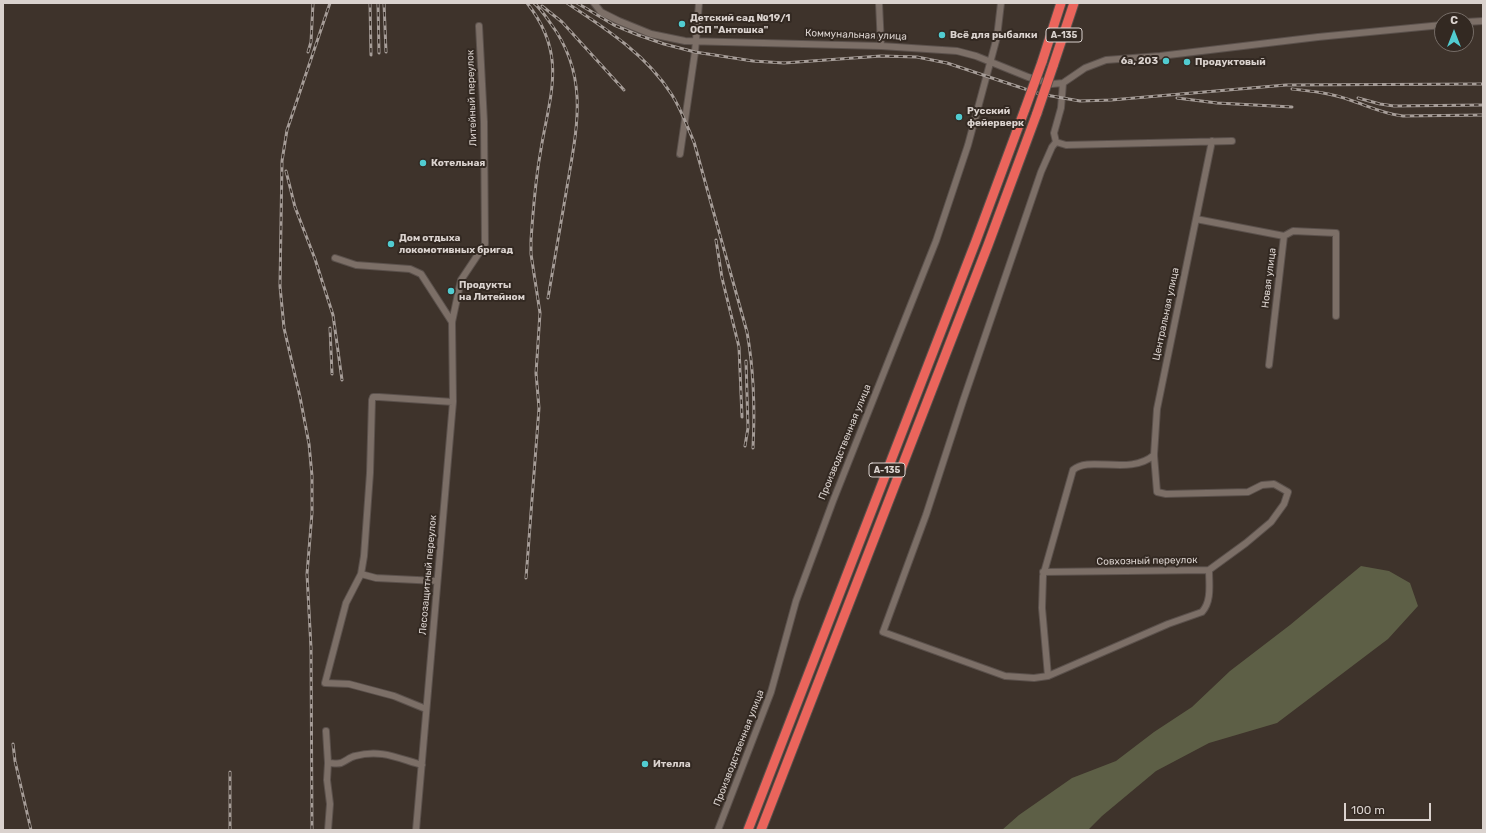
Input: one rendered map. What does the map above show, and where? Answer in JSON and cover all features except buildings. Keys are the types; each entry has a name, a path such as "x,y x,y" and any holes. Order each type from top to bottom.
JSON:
{"highway":[{"name":"А-135","path":"748,830 976,241 1026,109 1062,3"},
{"name":"А-135","path":"761,830 988,245 1037,113 1074,3"}],"street":[{"name":"Коммунальная улица","path":"594,3 602,12 619,21 651,34 685,41 881,46 957,51 976,56 1052,84 1063,83"},
{"path":"680,154 696,41 699,3"},
{"path":"879,3 881,46"},
{"name":"Производственная улица","path":"718,830 771,692 796,601 830,508 952,198 997,37 1001,3"},
{"name":"Литейный переулок","path":"473,261 485,244 484,122 479,26"},
{"path":"1056,142 1054,133 1061,108 1063,83 1085,68 1106,60 1160,56 1318,37 1434,26"},
{"path":"1056,142 1066,145 1232,140"},
{"name":"Центральная улица","path":"1212,141 1157,409 1154,455 1157,492 1166,494 1248,492 1262,485 1274,484 1288,492"},
{"path":"1056,142 1052,147 1041,172 963,401 926,516 884,632 1005,676 1034,678 1048,676 1168,624 1202,612 1206,608 1209,599 1209,570"},
{"name":"Новая улица","path":"1196,219 1284,236 1269,365"},
{"path":"1284,236 1293,231 1336,233 1336,316"},
{"path":"335,258 356,265 410,269 421,274 452,322"},
{"name":"Лесозащитный переулок","path":"416,830 453,402 452,322 461,280 473,261"},
{"path":"426,709 394,696 349,684 325,684 346,603 361,574 364,556 370,473 373,397 379,396 453,402"},
{"path":"1048,676 1042,608 1043,572 1073,470 1077,466 1086,464 1124,465 1138,463 1147,461 1154,455"},
{"name":"Совхозный переулок","path":"1043,572 1209,570 1246,544 1270,522 1284,504 1288,492"},
{"path":"361,574 376,578 437,581"},
{"path":"326,731 328,763 327,780 330,804 328,830"},
{"path":"328,763 341,763 354,756 378,752 389,754 397,759 422,765"}],"green space":[{"path":"1361,566 1389,571 1410,583 1418,606 1388,639 1277,723 1209,743 1156,771 1102,816 1088,830 1002,830 1019,815 1072,778 1116,761 1154,732 1192,707 1230,671 1290,625"}],"railway":[{"path":"308,52 311,42 313,3"},
{"path":"312,830 311,648 307,574 312,513 312,476 309,444 284,328 280,286 282,161 287,130 330,3"},
{"path":"370,3 371,55"},
{"path":"378,3 379,53"},
{"path":"384,3 386,52"},
{"path":"526,578 539,408 536,373 540,313 531,254 531,240 537,176 553,77 552,59 548,41 540,22 527,3"},
{"path":"534,3 551,24 564,44 572,65 576,85 577,106 574,148 548,298"},
{"path":"567,3 624,43 650,67 675,100 694,142 747,332 753,390 753,448"},
{"path":"577,3 614,25 638,35 695,52 753,61 784,63 881,56 917,57 947,63 1040,94 1080,101 1111,100 1286,85 1483,84"},
{"path":"542,6 562,22 624,90"},
{"path":"1292,89 1336,96 1383,112 1403,116 1483,115"},
{"path":"1177,98 1217,103 1292,107"},
{"path":"1358,98 1394,106 1483,105"},
{"path":"286,171 295,207 315,259 333,315 342,380"},
{"path":"716,240 722,278 739,347 742,417"},
{"path":"330,328 332,374"},
{"path":"745,446 748,428 746,361"},
{"path":"13,744 15,761 31,830"},
{"path":"230,772 230,830"}],"place":[{"name":"Детский сад №19/1 ОСП \"Антошка\"","path":"682,24"},
{"name":"Всё для рыбалки","path":"942,35"},
{"name":"6a, 203","path":"1166,61"},
{"name":"Продуктовый","path":"1187,62"},
{"name":"Русский фейерверк","path":"959,117"},
{"name":"Котельная","path":"423,163"},
{"name":"Дом отдыха локомотивных бригад","path":"391,244"},
{"name":"Продукты на Литейном","path":"451,291"},
{"name":"Ителла","path":"645,764"}]}
